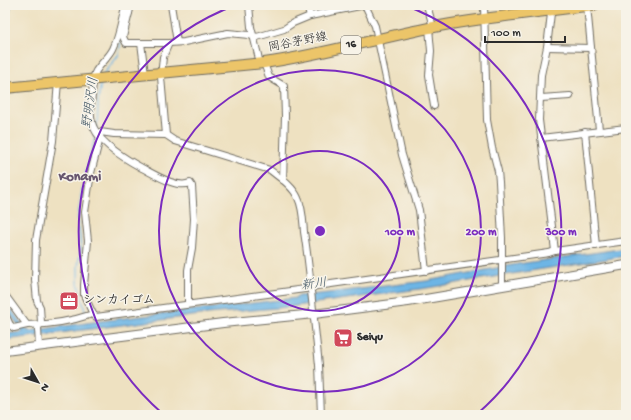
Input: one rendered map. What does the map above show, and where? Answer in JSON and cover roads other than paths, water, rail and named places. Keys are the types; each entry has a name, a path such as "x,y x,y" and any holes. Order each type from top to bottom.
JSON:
{"main road":[{"name":"岡谷茅野線","path":"5,88 264,64 431,28 551,8 590,5"}],"street":[{"path":"5,11 7,5"},
{"path":"131,5 124,11 112,51 96,72 100,79 90,111 93,127 100,138 124,158 158,177 176,184 190,183 192,186 194,219 192,248 188,270 188,304"},
{"path":"171,5 177,42"},
{"path":"249,5 251,27 259,60 264,64 269,77 284,86 285,116 283,180"},
{"path":"308,5 310,16"},
{"path":"127,10 123,37 126,43 141,44 184,42 228,33 253,35 257,37 284,29 293,23 310,16 365,5 375,26 402,155 419,210 426,271"},
{"path":"427,5 431,28 429,75 434,106"},
{"path":"484,5 487,120 498,171 502,238 502,283"},
{"path":"590,5 591,48 598,130"},
{"path":"551,8 547,47 541,75 539,120 555,251"},
{"path":"166,135 162,73 163,58 169,43"},
{"path":"141,44 145,74"},
{"path":"547,47 591,48"},
{"path":"39,344 39,326 41,322 40,306 37,301 35,280 36,240 53,141 58,82"},
{"path":"541,98 570,96"},
{"path":"541,138 598,130 626,128"},
{"path":"321,415 319,365 314,311 311,289 301,206 294,191 270,170 175,141 166,135 114,134 100,132 84,212 88,241 84,295 96,317 311,289 426,271 502,262 555,251 626,241"},
{"path":"585,132 596,246"},
{"path":"5,351 39,344 314,311 408,302 502,283 626,266"},
{"path":"5,295 27,325"},
{"path":"5,314 8,325 14,328 27,325 39,326 83,318 93,314"}],"water":[{"path":"626,248 626,256 427,288 288,307 208,314 5,340 5,334 23,332 5,307 7,303 25,328 29,331 426,281 518,264"}],"waterway":[{"path":"5,31 11,5"},
{"name":"野明沢川","path":"103,75 119,54 121,38"},
{"name":"野明沢川","path":"97,128 98,102 101,82"},
{"name":"野明沢川","path":"86,315 78,283 78,266 81,249 78,218 83,184 95,136"}],"place":[{"name":"シンカイゴム","path":"69,301"},
{"name":"Seiyu","path":"343,338"}],"district":[{"name":"Konami","path":"80,177"}],"water label":[{"name":"新川","path":"314,285"}]}
